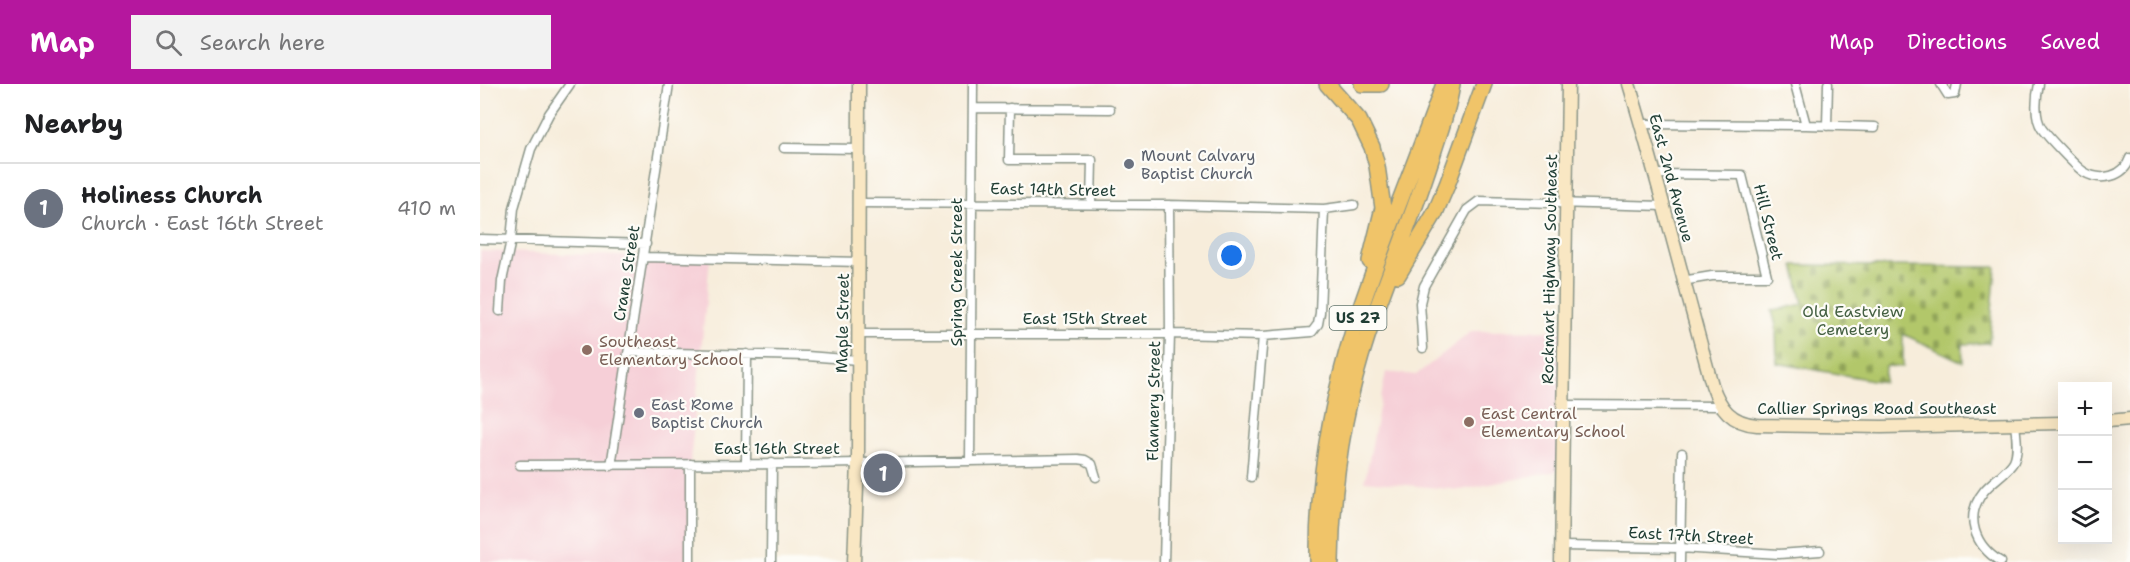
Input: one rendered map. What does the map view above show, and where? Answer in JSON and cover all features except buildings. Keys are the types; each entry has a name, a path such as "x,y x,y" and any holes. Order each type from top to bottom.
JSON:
{"highway":[{"path":"1327,84 1350,107 1365,131 1377,166 1383,208 1354,328"},
{"path":"1362,84 1381,84"},
{"name":"US 27","path":"1318,562 1321,488 1334,406 1354,328 1443,84"},
{"name":"US 27","path":"1331,562 1334,483 1349,399 1368,333 1426,177 1450,98 1452,84"},
{"path":"1381,303 1435,213 1484,84"}],"main road":[{"name":"Maple Street","path":"854,562 858,462 859,84"},
{"name":"Rockmart Highway Southeast","path":"1561,562 1568,84"},
{"name":"East 2nd Avenue","path":"1629,84 1664,206 1682,281"},
{"path":"1682,281 1712,385 1721,406"},
{"name":"Callier Springs Road Southeast","path":"1721,406 1734,420 1757,425 1894,427 2058,423"},
{"path":"2112,421 2130,419"}],"street":[{"path":"500,311 502,281 511,240 514,208 531,149 549,114 570,84"},
{"name":"Crane Street","path":"611,466 645,257 669,84"},
{"name":"Spring Creek Street","path":"970,461 973,84"},
{"path":"1795,84 1806,124"},
{"path":"1827,126 1828,84"},
{"path":"1941,84 1948,95 1955,93 1957,84"},
{"path":"2039,84 2036,107 2041,128 2083,172 2095,176 2116,175 2126,168 2130,158"},
{"path":"973,108 1110,108"},
{"path":"1010,108 1009,160 1092,160 1091,204"},
{"path":"1641,124 1806,124 1875,127"},
{"path":"784,148 858,149"},
{"name":"Hill Street","path":"1655,174 1743,175 1767,276 1712,276 1682,281"},
{"path":"1423,348 1421,295 1424,286 1467,210 1474,204 1483,200 1664,206"},
{"name":"East 14th Street","path":"860,203 1091,204 1324,209 1354,205"},
{"name":"Flannery Street","path":"1164,562 1170,334 1168,205"},
{"name":"East 15th Street","path":"859,334 1263,336 1312,332 1318,324 1320,314 1324,209"},
{"path":"480,239 646,244"},
{"path":"645,257 860,262"},
{"path":"1251,477 1263,336"},
{"path":"629,352 747,354 858,360"},
{"path":"746,463 747,354"},
{"path":"1563,405 1721,406"},
{"path":"2001,562 1980,546 1974,516 1976,503 1985,490 2013,462 2016,451 2015,424"},
{"path":"1680,562 1682,453"},
{"name":"East 16th Street","path":"520,465 611,466 1085,460 1092,464 1096,477"},
{"path":"771,562 772,463"},
{"path":"690,464 690,562"},
{"name":"East 17th Street","path":"1561,546 1680,548 1779,558 1820,551"}],"shaded area":[{"path":"480,251 710,259 690,464 687,562 480,562"},
{"name":"East Central Elementary School","path":"1565,330 1562,470 1460,490 1365,481 1386,372 1416,375 1472,331"}],"green space":[{"name":"Old Eastview Cemetery","path":"1794,265 1996,267 1989,343 1962,344 1963,362 1903,334 1903,367 1885,366 1884,382 1777,363 1776,326 1772,311 1803,304"}],"place":[{"name":"Mount Calvary Baptist Church","path":"1129,164"},
{"name":"Southeast Elementary School","path":"587,350"},
{"name":"East Rome Baptist Church","path":"639,413"},
{"name":"East Central Elementary School","path":"1469,422"},
{"name":"Holiness Church","path":"883,473"}]}
